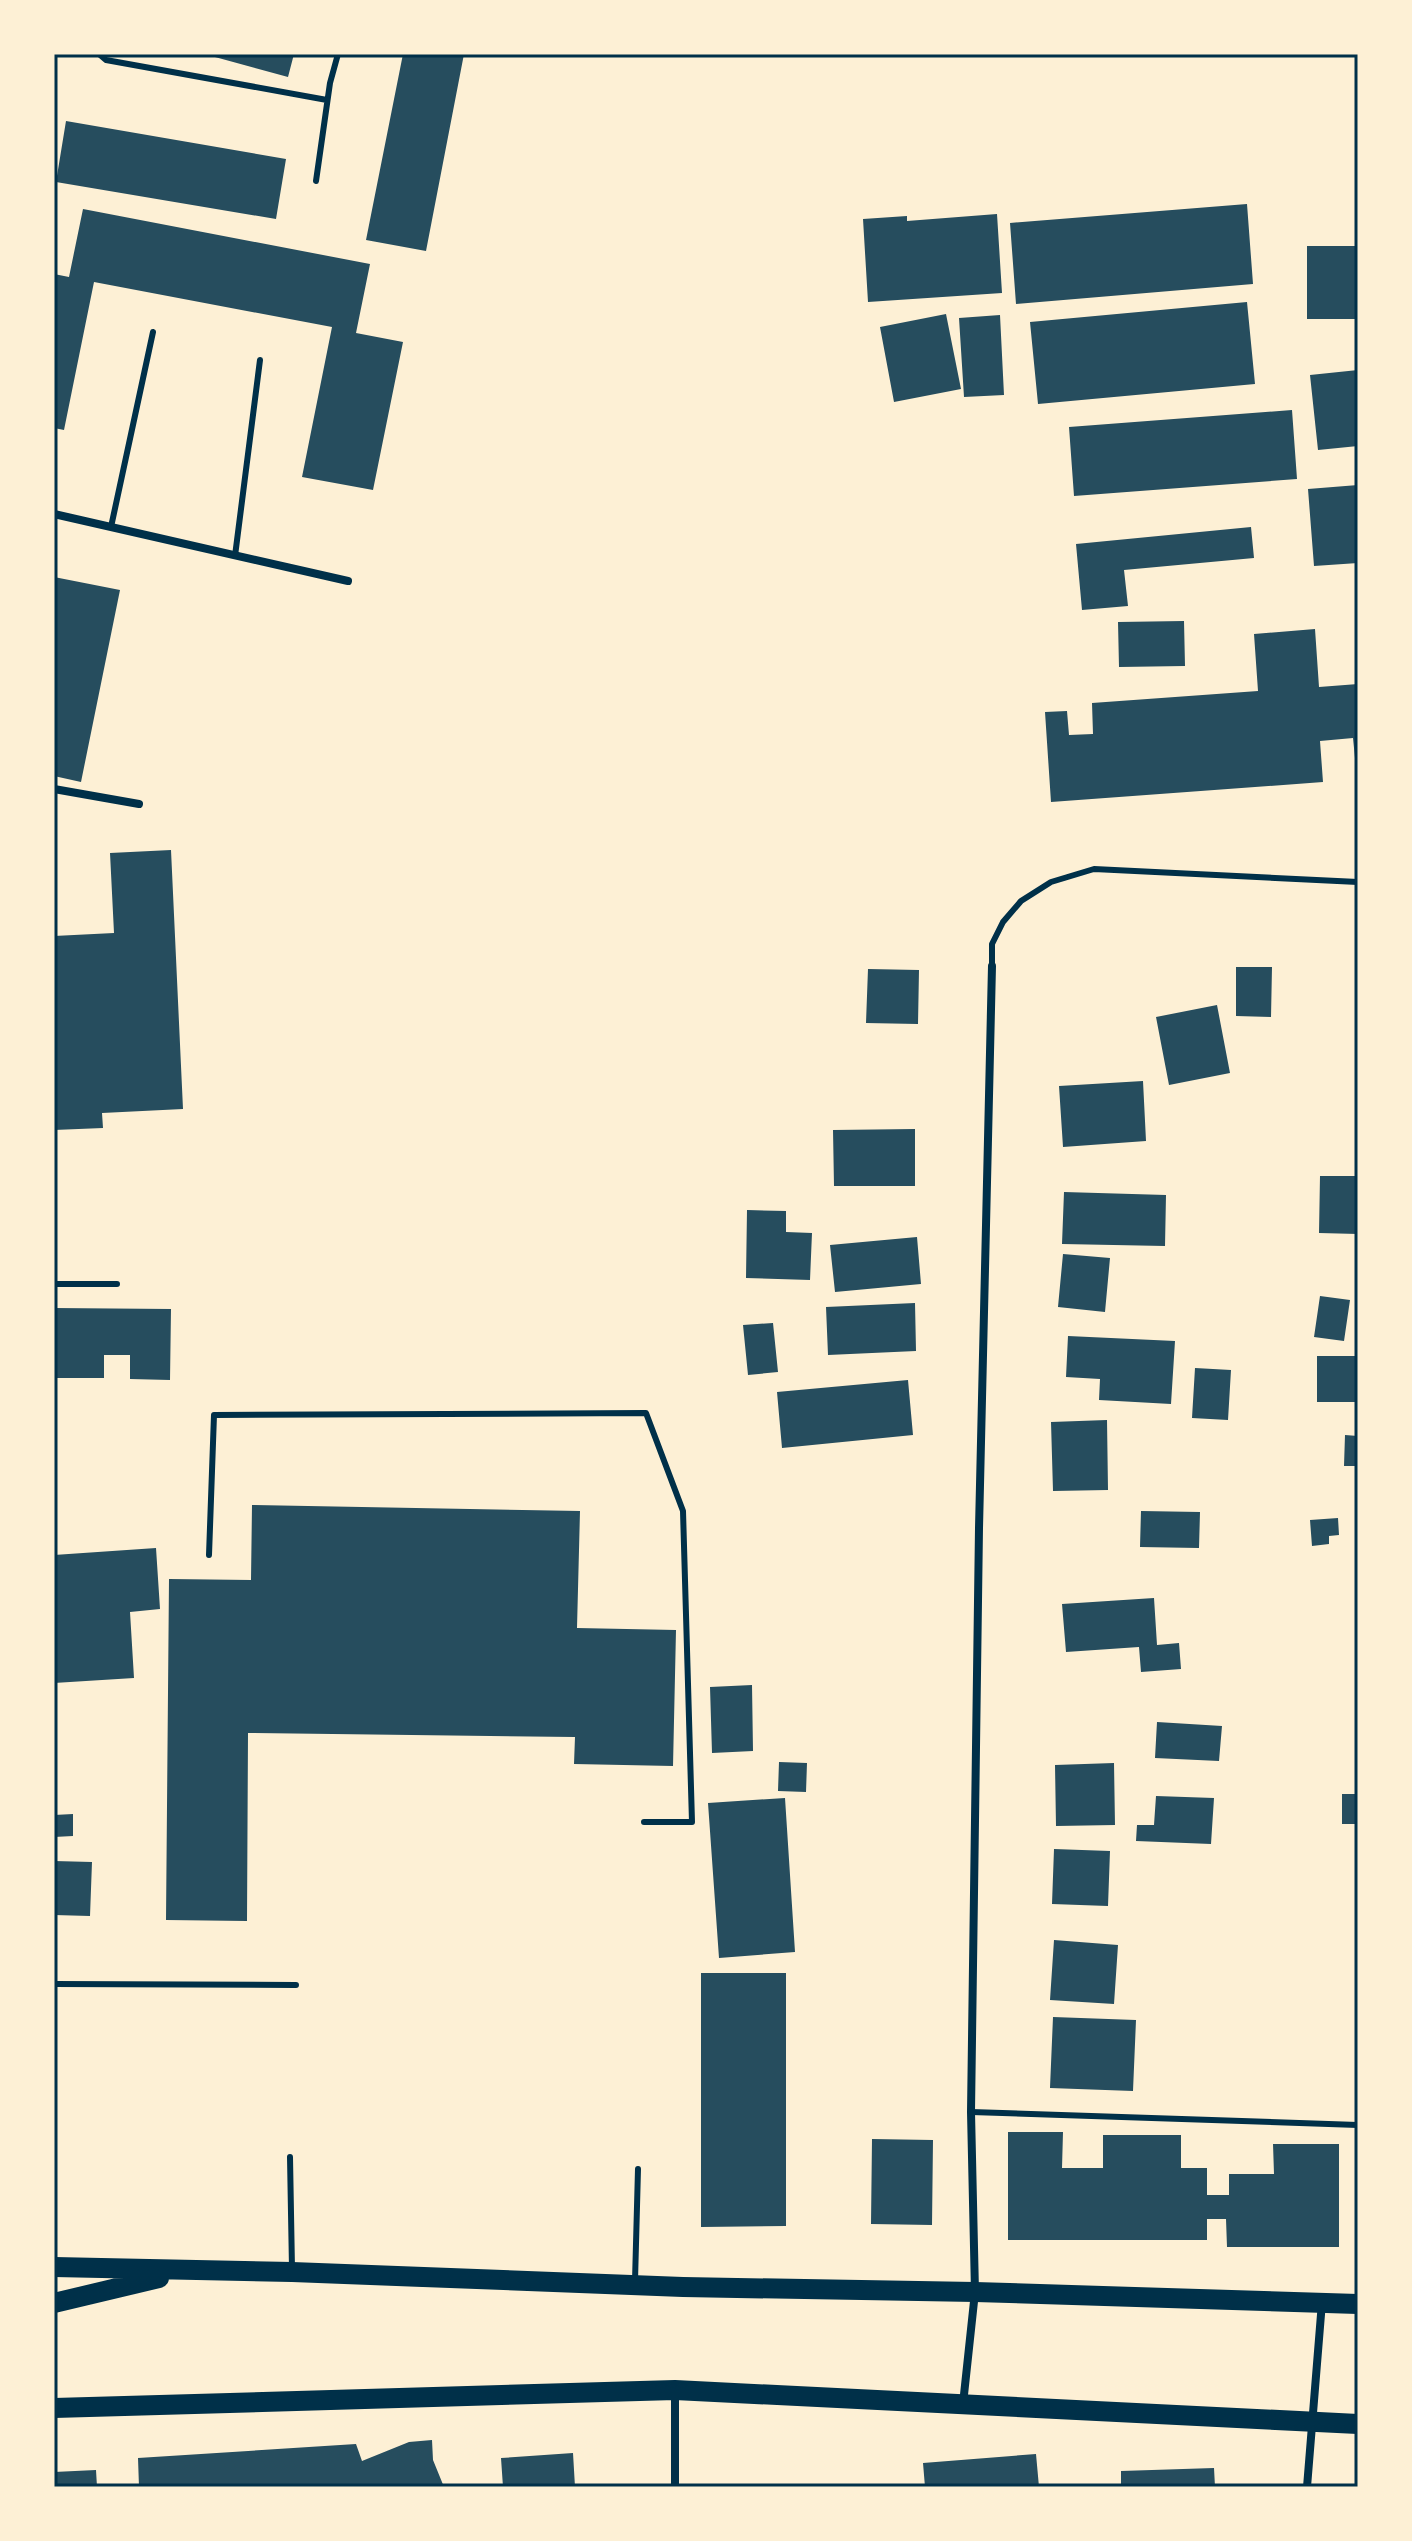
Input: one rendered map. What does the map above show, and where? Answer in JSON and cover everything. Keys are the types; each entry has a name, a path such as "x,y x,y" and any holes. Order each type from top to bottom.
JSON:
{"main road":[{"path":"54,2267 1358,2304"},
{"path":"54,2303 186,2271"},
{"path":"54,2408 675,2390 1358,2424"}],"street":[{"path":"54,514 348,581"},
{"path":"54,789 139,804"},
{"path":"963,2404 975,2292 971,2112 979,1528 992,966"},
{"path":"1307,2487 1322,2302"},
{"path":"675,2390 675,2487"}],"lane":[{"path":"99,54 106,60 327,100"},
{"path":"316,181 327,100 338,54"},
{"path":"111,527 153,332"},
{"path":"235,556 260,360"},
{"path":"992,966 992,944 1003,922 1021,901 1051,882 1094,869 1358,882"},
{"path":"54,1284 117,1284"},
{"path":"209,1555 214,1415 646,1413 683,1511 692,1822 644,1822"},
{"path":"54,1984 296,1985"},
{"path":"971,2112 1358,2125"},
{"path":"290,2157 292,2272"},
{"path":"635,2285 638,2169"}],"building":[{"path":"204,54 294,54 288,77"},
{"path":"403,54 464,54 426,251 366,240"},
{"path":"66,121 286,159 276,219 56,182"},
{"path":"1247,204 1253,284 1016,304 1010,223"},
{"path":"83,209 370,264 356,333 403,342 373,490 302,477 332,327 94,282 64,430 54,428 54,274 69,277"},
{"path":"997,214 1002,293 868,302 863,219 907,216 907,221"},
{"path":"1307,246 1358,246 1358,319 1307,319"},
{"path":"1247,302 1255,384 1038,404 1030,322"},
{"path":"946,314 961,389 894,402 880,327"},
{"path":"1000,315 1004,395 964,397 959,318"},
{"path":"1358,370 1358,446 1318,450 1310,375"},
{"path":"1292,410 1297,479 1074,496 1069,427"},
{"path":"1358,485 1358,563 1314,566 1308,489"},
{"path":"1251,527 1254,558 1124,570 1128,606 1082,610 1076,544"},
{"path":"54,577 120,590 81,782 54,776"},
{"path":"1184,621 1185,666 1119,667 1118,622"},
{"path":"1315,629 1319,687 1358,684 1358,768 1353,738 1320,741 1323,782 1051,802 1045,712 1067,711 1069,735 1093,734 1092,703 1258,691 1254,634"},
{"path":"171,850 183,1109 102,1113 103,1128 54,1130 54,936 114,933 110,853"},
{"path":"1236,967 1272,967 1271,1017 1236,1016"},
{"path":"868,969 919,970 918,1024 866,1023"},
{"path":"1217,1005 1230,1073 1169,1085 1156,1017"},
{"path":"1143,1081 1146,1141 1063,1147 1059,1086"},
{"path":"915,1129 915,1186 834,1186 833,1130"},
{"path":"1320,1176 1358,1176 1358,1234 1319,1233"},
{"path":"1064,1192 1166,1195 1165,1246 1062,1244"},
{"path":"747,1210 786,1211 786,1232 812,1233 810,1280 746,1278"},
{"path":"917,1237 921,1284 835,1292 830,1245"},
{"path":"1063,1254 1110,1258 1105,1312 1058,1307"},
{"path":"1320,1296 1350,1300 1344,1341 1314,1337"},
{"path":"915,1303 916,1351 828,1355 826,1307"},
{"path":"54,1308 171,1309 170,1380 130,1379 130,1355 104,1355 104,1378 54,1378"},
{"path":"773,1323 778,1372 748,1375 743,1325"},
{"path":"1068,1336 1175,1341 1171,1404 1099,1400 1100,1379 1066,1377"},
{"path":"1317,1356 1358,1356 1358,1402 1317,1402"},
{"path":"1195,1368 1231,1370 1228,1420 1192,1418"},
{"path":"908,1380 913,1435 782,1448 777,1392"},
{"path":"1107,1420 1108,1490 1053,1491 1051,1422"},
{"path":"1345,1435 1358,1436 1358,1466 1344,1466"},
{"path":"252,1505 580,1511 577,1628 676,1630 673,1766 574,1764 575,1737 248,1733 247,1921 166,1920 169,1579 251,1580"},
{"path":"1141,1511 1200,1512 1199,1548 1140,1547"},
{"path":"1338,1518 1339,1535 1329,1536 1329,1544 1312,1546 1310,1520"},
{"path":"156,1548 160,1609 130,1612 134,1678 54,1683 54,1555"},
{"path":"1154,1598 1157,1645 1179,1643 1181,1669 1141,1672 1139,1647 1066,1652 1062,1604"},
{"path":"752,1685 753,1751 712,1753 710,1687"},
{"path":"1157,1722 1222,1726 1219,1761 1155,1758"},
{"path":"779,1762 807,1763 806,1792 778,1791"},
{"path":"1114,1763 1115,1825 1056,1826 1055,1765"},
{"path":"1342,1794 1358,1794 1358,1824 1342,1824"},
{"path":"1156,1796 1214,1798 1211,1844 1136,1841 1137,1825 1154,1825"},
{"path":"785,1798 795,1952 719,1958 708,1803"},
{"path":"73,1814 73,1836 54,1837 54,1815"},
{"path":"1054,1849 1110,1851 1108,1906 1052,1904"},
{"path":"54,1861 92,1862 90,1916 54,1915"},
{"path":"1054,1940 1118,1945 1114,2004 1050,2000"},
{"path":"701,1973 786,1973 786,2226 701,2227"},
{"path":"1053,2017 1136,2020 1133,2091 1050,2088"},
{"path":"1008,2132 1063,2132 1062,2168 1103,2168 1103,2135 1181,2135 1181,2168 1207,2168 1207,2195 1229,2195 1229,2174 1274,2174 1273,2144 1339,2144 1339,2247 1227,2247 1226,2219 1207,2219 1207,2240 1008,2240"},
{"path":"872,2139 933,2140 932,2225 871,2224"},
{"path":"432,2440 433,2460 444,2487 139,2487 138,2458 356,2444 362,2461 409,2442"},
{"path":"573,2453 575,2487 503,2487 501,2458"},
{"path":"1036,2454 1039,2487 925,2487 923,2463"},
{"path":"1214,2468 1215,2487 1121,2487 1121,2471"},
{"path":"96,2470 97,2487 54,2487 54,2472"}]}
